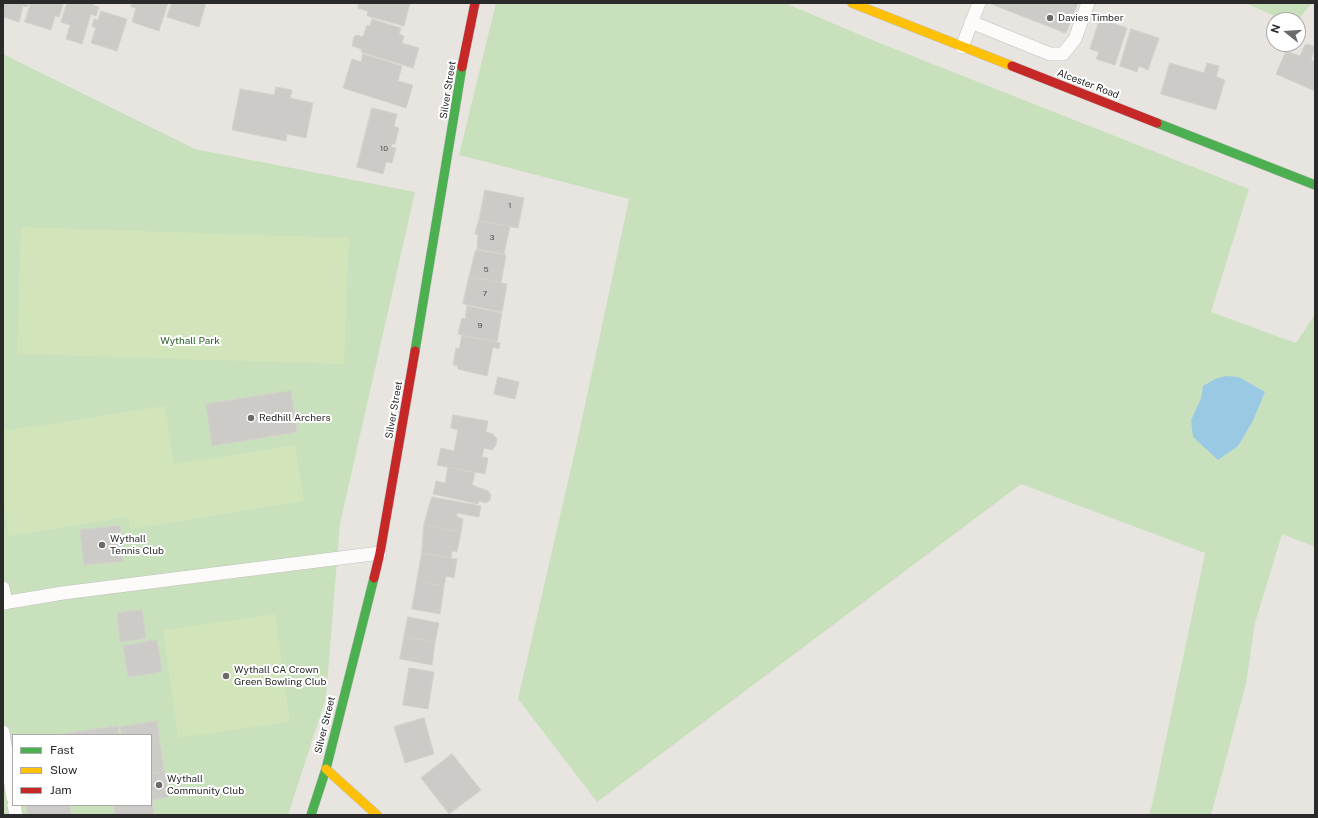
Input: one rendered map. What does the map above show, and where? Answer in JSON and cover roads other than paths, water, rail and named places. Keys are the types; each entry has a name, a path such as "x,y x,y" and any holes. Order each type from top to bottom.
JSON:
{"street":[{"name":"Silver Street","path":"311,815 326,768 380,553 467,39 475,3"},
{"name":"Alcester Road","path":"852,3 1315,185"},
{"path":"326,768 377,815"}],"lane":[{"path":"962,47 978,3"},
{"path":"971,22 1050,54 1063,54 1075,39 1088,3"},
{"path":"3,588 4,603 63,593 380,553"},
{"path":"3,732 12,791"}],"water":[{"path":"1225,376 1239,377 1265,392 1253,421 1238,446 1218,460 1193,437 1191,420 1201,398 1203,386 1215,379"}],"place":[{"name":"Davies Timber","path":"1050,18"},
{"name":"Redhill Archers","path":"251,418"},
{"name":"Wythall Tennis Club","path":"102,545"},
{"name":"Wythall CA Crown Green Bowling Club","path":"226,676"},
{"name":"Wythall Community Club","path":"159,785"}],"park label":[{"name":"Wythall Park","path":"190,341"}]}
